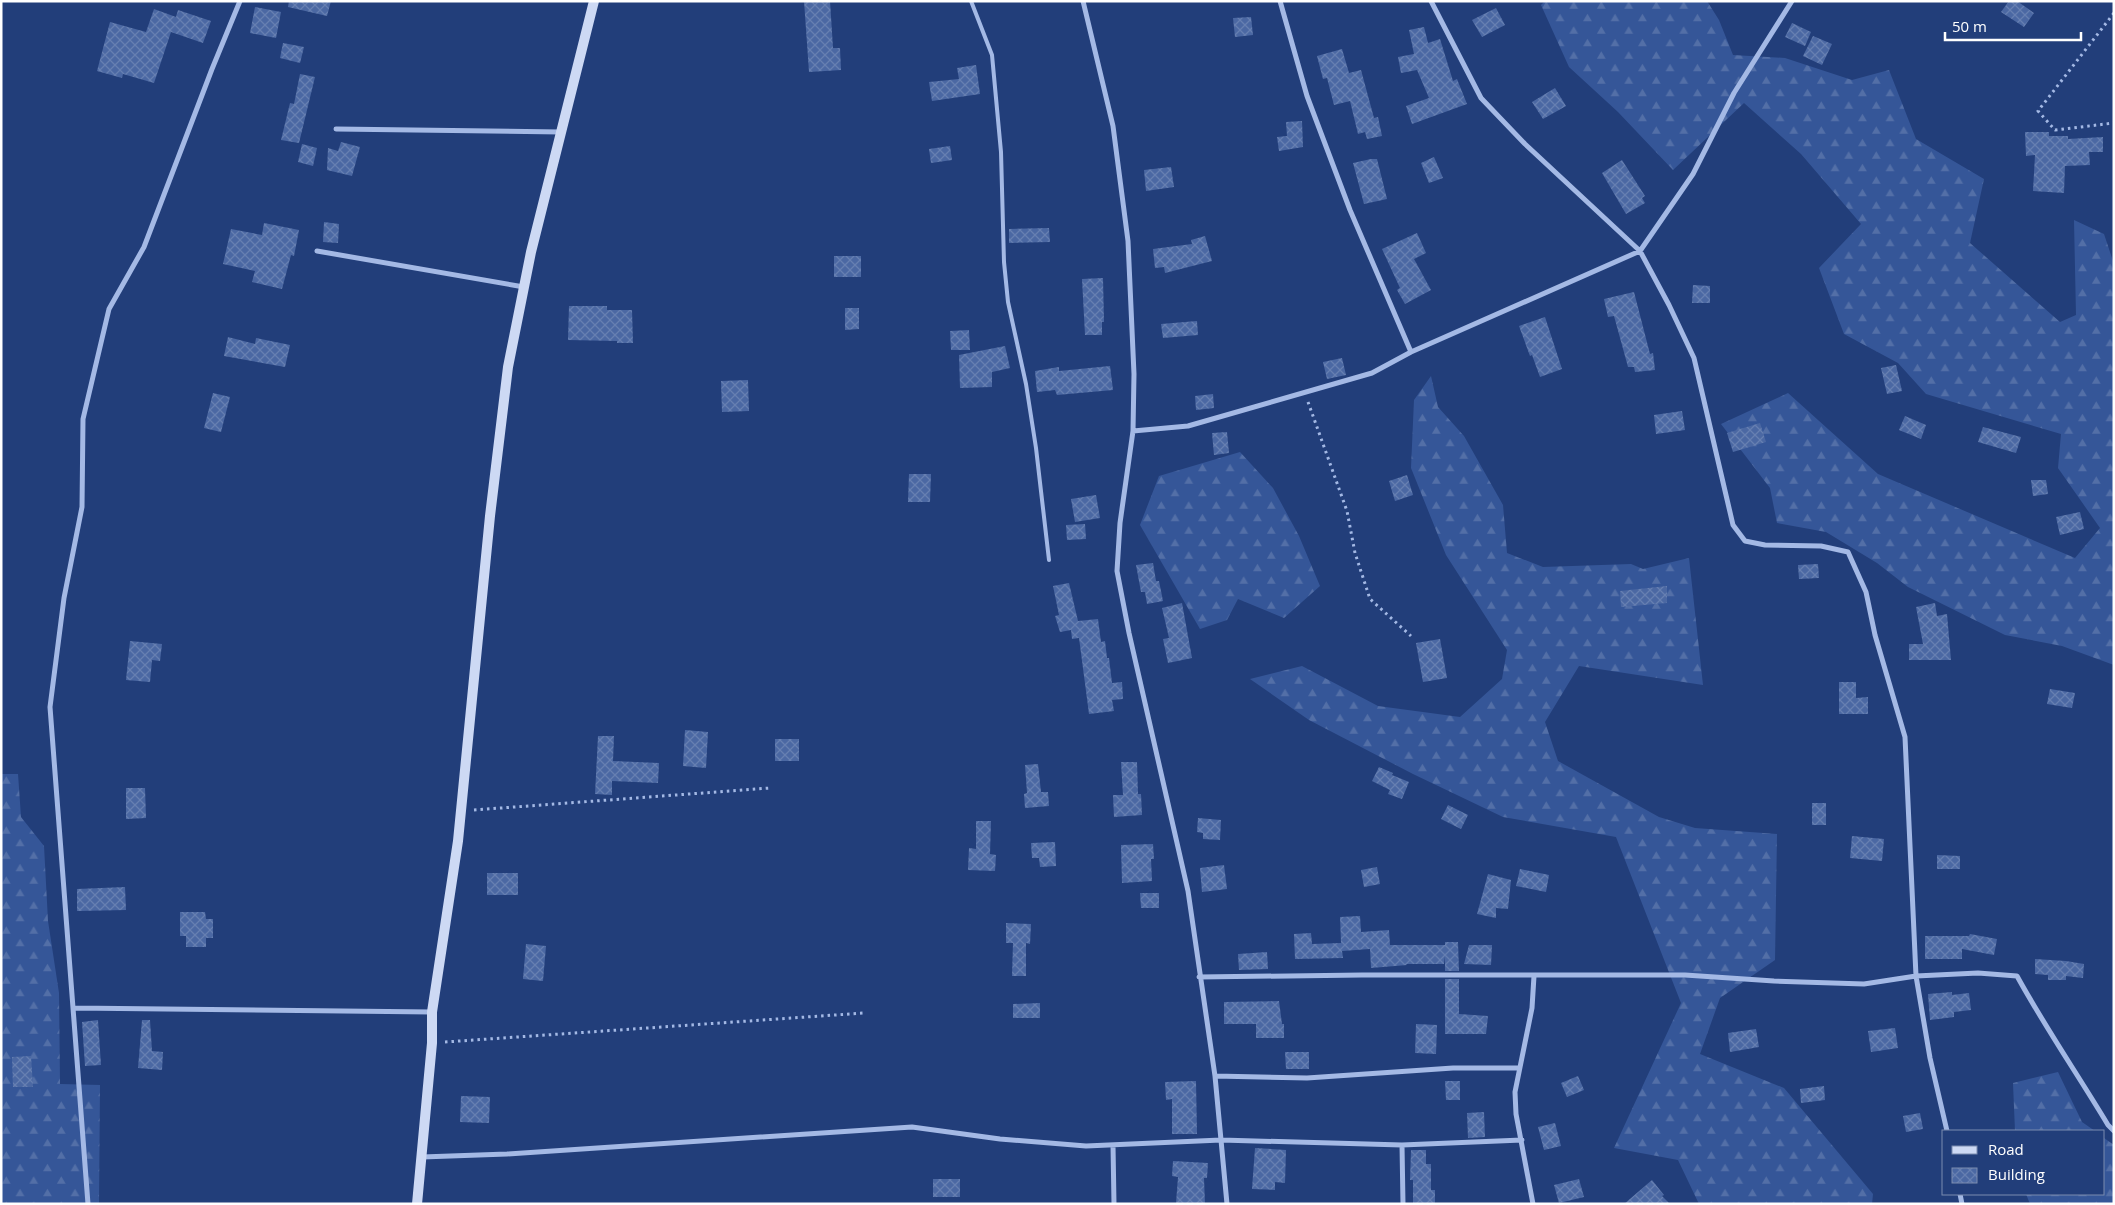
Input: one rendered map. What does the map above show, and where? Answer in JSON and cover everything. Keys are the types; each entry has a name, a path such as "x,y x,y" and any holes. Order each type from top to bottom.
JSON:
{"main road":[{"path":"417,1204 432,1043 432,1012 461,811 490,516 505,386 524,287 594,1"}],"street":[{"path":"88,1204 50,708 64,598 82,508 83,419 110,309 144,247 240,1"},
{"path":"1083,1 1114,126 1128,241 1134,374 1134,431 1120,523 1117,571 1131,642 1188,891 1199,977 1215,1076 1228,1204"},
{"path":"1280,1 1310,104 1350,210 1412,352"},
{"path":"1431,1 1481,98 1526,144 1640,251 1669,305 1694,358 1733,525 1745,541 1765,545 1821,546 1848,552 1860,575 1866,592 1875,635 1905,737 1916,976 1930,1058 1947,1130"},
{"path":"1134,431 1188,426 1372,373 1412,352 1640,251 1693,174 1734,93 1792,1"},
{"path":"336,129 561,132"},
{"path":"317,251 524,287"},
{"path":"1199,977 1685,975 1774,981 1864,984 1916,976 1978,973 2017,976 2040,1017 2072,1064 2108,1125 2114,1131"},
{"path":"1533,1204 1516,1114 1515,1092 1532,1008 1534,976"},
{"path":"74,1008 432,1012"},
{"path":"1215,1076 1307,1078 1453,1068 1519,1068"},
{"path":"421,1157 507,1154 912,1127 1010,1140 1086,1146 1221,1140 1402,1145 1522,1140"},
{"path":"1402,1145 1403,1204"},
{"path":"1113,1146 1114,1204"}],"lane":[{"path":"970,1 992,54 1001,152 1006,282 1034,439 1049,560"}],"path":[{"path":"2114,13 2038,111 2055,130 2114,122"},
{"path":"1304,392 1347,511 1355,553 1370,599 1411,636"},
{"path":"461,811 770,788"},
{"path":"432,1043 864,1013"}],"green space":[{"path":"1545,1 1707,1 1719,20 1733,55 1785,58 1852,80 1889,70 1916,139 1984,179 1970,243 2060,322 2076,315 2074,220 2104,234 2114,264 2114,665 2062,646 2005,635 1908,587 1877,563 1826,532 1777,523 1770,488 1721,424 1788,393 1878,474 2075,558 2100,528 2058,468 2061,434 1926,394 1898,363 1844,334 1819,268 1861,224 1801,154 1744,103 1673,170 1618,112 1569,67 1541,5"},
{"path":"1431,376 1438,407 1464,436 1503,505 1507,553 1543,567 1631,564 1643,569 1689,558 1703,685 1579,666 1545,722 1558,761 1659,817 1695,828 1777,834 1775,960 1720,998 1700,1054 1784,1088 1873,1194 1872,1204 1699,1204 1678,1160 1614,1148 1681,1003 1616,837 1503,817 1413,774 1309,720 1250,679 1302,666 1378,706 1460,717 1502,679 1507,650 1446,555 1411,468 1414,400"},
{"path":"1240,452 1273,488 1299,536 1320,586 1284,618 1238,599 1227,620 1200,629 1140,525 1159,476"},
{"path":"1,774 18,774 21,817 44,846 48,921 59,993 60,1084 100,1085 99,1204 1,1204"},
{"path":"2058,1072 2082,1122 2094,1130 2015,1130 2013,1083"},
{"path":"2105,1139 2114,1145 2114,1204 2030,1204 2026,1195 2105,1195"}],"building":[{"path":"289,1 331,1 327,16 288,7"},
{"path":"804,1 830,1 833,48 840,48 841,70 809,72"},
{"path":"2009,1 2017,1 2034,13 2024,27 2001,12"},
{"path":"255,7 281,12 276,38 250,33"},
{"path":"1496,8 1505,25 1482,37 1472,20"},
{"path":"154,9 176,17 178,10 211,21 203,43 171,32 154,83 123,74 122,78 97,71 110,22 146,32"},
{"path":"1251,17 1253,35 1235,37 1233,18"},
{"path":"1792,23 1811,32 1805,46 1785,37"},
{"path":"1424,27 1428,43 1440,39 1453,81 1457,79 1467,104 1412,124 1406,106 1429,98 1417,70 1401,73 1398,57 1414,54 1409,30"},
{"path":"1813,36 1832,44 1822,65 1803,56"},
{"path":"283,43 304,47 300,63 280,58"},
{"path":"1342,49 1349,73 1361,70 1374,118 1378,117 1382,136 1367,139 1365,132 1358,134 1350,101 1334,105 1327,78 1323,79 1317,56"},
{"path":"976,65 980,94 932,101 929,82 959,79 957,68"},
{"path":"300,74 315,77 299,143 281,140 290,103 294,104"},
{"path":"1555,88 1566,106 1543,119 1532,102"},
{"path":"1302,121 1303,147 1279,151 1277,137 1287,136 1286,122"},
{"path":"2025,132 2049,132 2049,136 2068,136 2068,139 2103,137 2103,152 2089,152 2090,165 2065,166 2064,193 2033,191 2035,155 2026,156"},
{"path":"341,142 360,147 352,176 327,170 328,148 338,151"},
{"path":"302,144 317,148 313,166 298,162"},
{"path":"950,146 952,160 931,163 929,149"},
{"path":"1434,157 1443,178 1429,183 1421,163"},
{"path":"1377,159 1387,199 1364,204 1353,163"},
{"path":"1622,160 1645,196 1642,198 1645,203 1626,214 1602,173"},
{"path":"1171,167 1174,187 1146,191 1144,170"},
{"path":"324,222 339,224 338,243 323,242"},
{"path":"264,223 299,230 294,256 291,255 282,289 252,282 255,271 223,264 231,229 262,235"},
{"path":"1049,228 1050,242 1009,243 1009,229"},
{"path":"1417,233 1426,253 1414,259 1431,290 1405,304 1397,290 1400,288 1382,249"},
{"path":"1205,236 1212,261 1165,273 1164,267 1155,268 1153,249 1192,244 1191,240"},
{"path":"834,256 861,256 861,277 834,277"},
{"path":"1103,278 1104,322 1102,322 1102,335 1085,335 1082,279"},
{"path":"1693,285 1710,286 1710,303 1692,303"},
{"path":"1634,292 1650,354 1653,353 1655,370 1635,372 1634,367 1628,367 1614,316 1608,317 1604,299"},
{"path":"569,306 607,306 607,310 632,310 633,343 568,340"},
{"path":"845,308 859,308 859,329 845,330"},
{"path":"1545,317 1562,369 1540,377 1519,326"},
{"path":"1197,321 1198,335 1163,338 1161,324"},
{"path":"969,330 970,350 951,350 950,331"},
{"path":"228,337 255,344 256,338 290,345 285,367 224,356"},
{"path":"1005,346 1010,368 992,372 992,387 960,388 959,355"},
{"path":"1342,358 1346,375 1327,379 1323,362"},
{"path":"1896,365 1902,391 1887,394 1881,368"},
{"path":"1110,366 1113,390 1057,395 1055,390 1037,392 1035,371 1059,367 1059,371"},
{"path":"748,380 749,411 722,412 721,381"},
{"path":"213,393 230,397 221,432 204,428"},
{"path":"1213,394 1214,408 1196,410 1195,396"},
{"path":"1682,411 1685,430 1656,434 1654,415"},
{"path":"1905,416 1926,425 1921,439 1899,430"},
{"path":"1760,423 1766,442 1733,452 1727,433"},
{"path":"1983,427 2021,437 2016,453 1978,442"},
{"path":"1227,432 1229,453 1214,455 1212,433"},
{"path":"909,474 931,474 930,502 908,502"},
{"path":"1407,475 1413,495 1395,501 1389,481"},
{"path":"2031,480 2046,480 2048,494 2033,496"},
{"path":"1096,495 1100,518 1075,522 1071,499"},
{"path":"2080,512 2084,529 2060,535 2056,517"},
{"path":"1085,524 1086,539 1067,540 1066,525"},
{"path":"1153,563 1156,581 1159,581 1163,601 1147,604 1145,592 1141,592 1136,565"},
{"path":"1818,564 1819,578 1799,579 1798,565"},
{"path":"1069,583 1078,621 1098,619 1101,642 1105,641 1107,658 1109,658 1112,683 1122,682 1123,699 1112,700 1114,711 1089,714 1079,638 1072,639 1071,630 1060,632 1055,616 1059,615 1053,586"},
{"path":"1667,586 1667,603 1621,607 1620,591"},
{"path":"1182,603 1192,658 1168,663 1163,639 1169,638 1162,608"},
{"path":"1935,603 1937,616 1947,614 1951,660 1909,660 1909,644 1923,644 1916,607"},
{"path":"1440,639 1447,678 1423,682 1416,643"},
{"path":"130,641 162,644 160,661 152,660 150,682 126,680"},
{"path":"1839,682 1856,682 1856,698 1868,697 1868,714 1839,714"},
{"path":"2050,689 2075,693 2072,708 2047,704"},
{"path":"685,730 708,732 706,768 683,766"},
{"path":"598,736 614,736 613,761 659,763 658,783 612,781 612,795 595,794"},
{"path":"775,739 799,739 799,761 775,761"},
{"path":"1121,762 1137,762 1138,794 1141,794 1142,815 1114,817 1113,795 1123,795"},
{"path":"1038,764 1041,792 1048,792 1049,806 1025,808 1024,794 1027,793 1025,765"},
{"path":"1379,767 1409,782 1402,799 1388,794 1390,790 1372,781"},
{"path":"126,788 145,788 146,818 126,819"},
{"path":"1812,803 1826,803 1826,825 1812,825"},
{"path":"1448,805 1468,815 1461,829 1441,819"},
{"path":"1198,818 1221,820 1220,840 1203,839 1203,833 1197,832"},
{"path":"976,821 991,821 990,854 996,855 995,871 968,870 969,848 976,849"},
{"path":"1852,836 1884,839 1882,861 1850,858"},
{"path":"1055,842 1056,866 1040,867 1039,858 1032,858 1031,843"},
{"path":"1153,844 1154,859 1151,859 1152,881 1122,883 1121,845"},
{"path":"1937,855 1960,856 1960,869 1937,869"},
{"path":"1224,865 1227,889 1202,892 1200,868"},
{"path":"1377,867 1380,884 1364,887 1361,870"},
{"path":"1520,869 1549,875 1546,892 1516,886"},
{"path":"487,873 518,873 518,895 487,895"},
{"path":"1488,874 1511,880 1508,909 1496,908 1496,918 1477,914"},
{"path":"125,887 126,910 77,911 77,889"},
{"path":"1140,893 1159,893 1159,908 1141,908"},
{"path":"180,912 205,912 206,919 213,919 213,938 206,938 206,947 186,947 186,936 180,936"},
{"path":"1360,916 1361,932 1389,930 1390,945 1445,945 1445,942 1458,942 1459,971 1445,971 1445,956 1444,964 1406,964 1371,968 1370,949 1342,951 1343,958 1295,959 1294,934 1311,933 1312,944 1341,943 1340,917"},
{"path":"1006,923 1031,924 1030,944 1026,943 1026,976 1012,976 1013,943 1006,943"},
{"path":"1970,934 1997,939 1994,955 1962,949 1962,959 1925,959 1925,936 1969,936"},
{"path":"526,944 546,946 543,981 523,979"},
{"path":"1469,945 1492,945 1491,965 1464,964"},
{"path":"1267,952 1268,969 1239,970 1238,954"},
{"path":"2035,959 2084,964 2083,978 2066,976 2066,980 2048,980 2048,975 2035,974"},
{"path":"1445,979 1459,979 1459,1014 1488,1016 1486,1034 1445,1034"},
{"path":"1952,992 1952,995 1969,993 1971,1010 1954,1012 1954,1017 1930,1020 1928,994"},
{"path":"1279,1001 1282,1024 1284,1024 1284,1038 1256,1038 1256,1024 1224,1024 1224,1002"},
{"path":"1040,1003 1040,1018 1013,1018 1013,1004"},
{"path":"98,1020 101,1065 85,1066 82,1022"},
{"path":"142,1020 150,1020 152,1051 163,1052 162,1070 138,1068"},
{"path":"1416,1024 1437,1025 1436,1054 1415,1053"},
{"path":"1895,1028 1898,1048 1871,1052 1868,1031"},
{"path":"1756,1029 1759,1047 1730,1052 1728,1033"},
{"path":"1285,1052 1309,1052 1309,1069 1286,1069"},
{"path":"31,1056 33,1087 13,1087 12,1057"},
{"path":"1578,1076 1584,1090 1567,1097 1561,1083"},
{"path":"1196,1081 1197,1134 1172,1134 1172,1099 1166,1100 1165,1082"},
{"path":"1445,1081 1460,1081 1460,1100 1446,1100"},
{"path":"1824,1086 1825,1100 1801,1103 1800,1089"},
{"path":"461,1096 490,1097 489,1123 460,1122"},
{"path":"1484,1112 1485,1137 1468,1138 1467,1113"},
{"path":"1920,1113 1923,1129 1906,1132 1903,1116"},
{"path":"1555,1123 1561,1146 1544,1150 1538,1127"},
{"path":"1255,1148 1286,1150 1285,1183 1275,1182 1275,1190 1252,1189"},
{"path":"1411,1150 1426,1150 1426,1164 1431,1164 1431,1190 1435,1190 1435,1204 1413,1204 1413,1180 1410,1180"},
{"path":"1173,1161 1208,1163 1207,1178 1204,1178 1205,1204 1176,1203 1178,1177 1172,1176"},
{"path":"933,1179 960,1179 960,1197 933,1197"},
{"path":"1579,1179 1584,1197 1559,1203 1554,1185"},
{"path":"1652,1180 1664,1195 1662,1196 1670,1204 1624,1204"}]}
